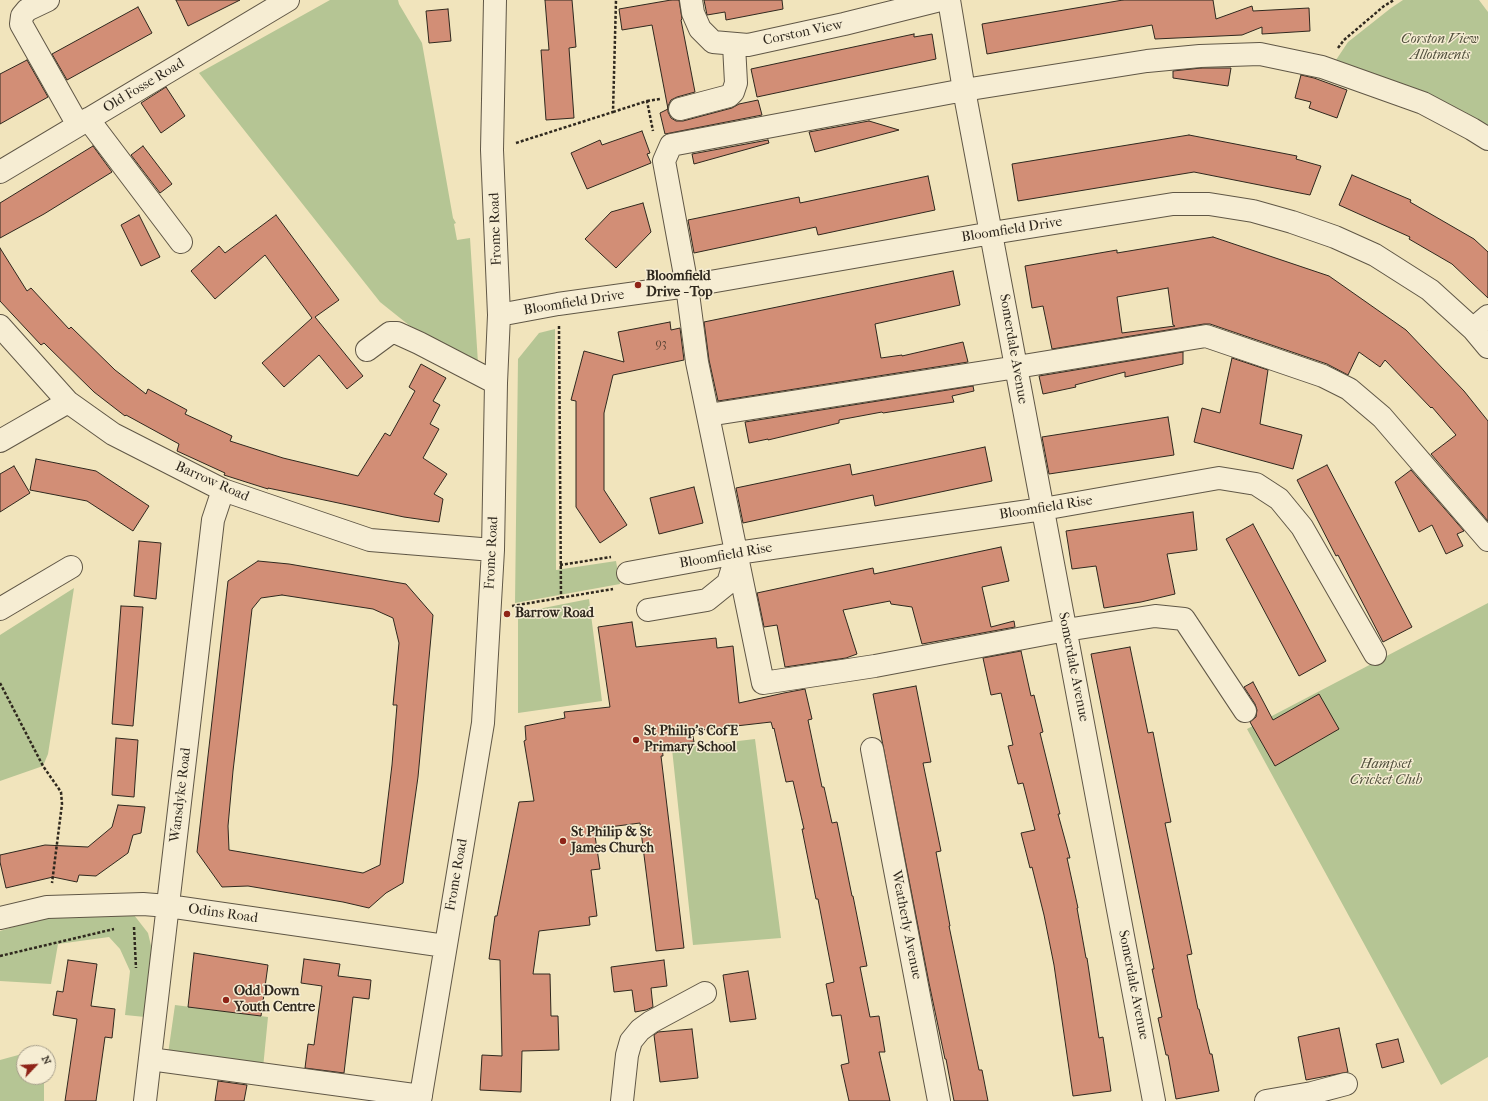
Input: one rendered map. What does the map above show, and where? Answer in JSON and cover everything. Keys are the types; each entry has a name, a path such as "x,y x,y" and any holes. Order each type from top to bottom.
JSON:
{"street":[{"path":"48,0 27,10 22,16 21,24 83,122 181,242"},
{"name":"Old Fosse Road","path":"0,172 288,0"},
{"name":"Frome Road","path":"420,1098 483,723 493,550 496,383 499,315 492,150 495,0"},
{"name":"Corston View","path":"691,0 693,13 700,28 713,42 734,45 748,45 844,24 940,0"},
{"path":"949,0 964,90 992,233"},
{"path":"680,109 728,96 733,92 736,83 734,45"},
{"path":"1245,711 1184,619 1155,616 1066,630 875,666 763,683 697,362 687,286 664,161 670,144 964,90 1147,61 1200,56 1260,54 1322,67 1423,103 1488,139"},
{"name":"Bloomfield Drive","path":"499,315 558,304 687,286 992,233 1173,204 1209,204 1253,211 1292,222 1335,237 1375,255 1480,322 1488,347"},
{"name":"Somerdale Avenue","path":"992,233 1154,1101"},
{"name":"Barrow Road","path":"0,326 68,402 113,434 223,490 370,540 493,550"},
{"path":"367,350 390,333 396,333 419,343 496,383"},
{"path":"708,415 1206,336 1324,376 1349,389 1382,417 1488,540"},
{"path":"0,441 68,402"},
{"name":"Bloomfield Rise","path":"628,573 737,553 1043,509 1219,478 1256,484 1279,498 1302,527 1375,654"},
{"name":"Wansdyke Road","path":"144,1101 213,520 223,490"},
{"path":"648,610 707,600 728,583 737,553"},
{"path":"0,608 71,567"},
{"name":"Weatherly Avenue","path":"872,749 939,1101"},
{"name":"Odins Road","path":"0,918 47,907 143,904 168,906 445,946"},
{"path":"622,1101 627,1055 631,1041 640,1030 651,1022 705,993"},
{"path":"150,1059 420,1098"},
{"path":"1266,1101 1312,1093 1346,1084"}],"path":[{"path":"613,112 616,0"},
{"path":"1322,67 1344,40 1384,6 1394,0"},
{"path":"492,150 647,101 656,148 664,161"},
{"path":"558,304 561,598"},
{"path":"489,610 623,588 628,573 616,556 560,565"},
{"path":"0,683 43,766 61,792 62,804 52,884 47,907"},
{"path":"127,927 134,925 143,904"},
{"path":"0,956 119,928"}],"green space":[{"path":"330,0 398,0 422,43 453,218 456,223 454,224 457,240 470,238 478,363 410,326 380,302 199,73"},
{"name":"Corston View Allotments","path":"1403,0 1479,0 1488,12 1488,126 1445,102 1408,86 1336,60 1348,42"},
{"path":"555,329 556,570 616,561 620,584 515,603 518,359 539,333"},
{"path":"74,588 48,754 43,766 0,781 0,635"},
{"path":"589,599 602,701 518,713 518,613"},
{"name":"Hampset Cricket Club","path":"1488,603 1488,1057 1441,1085 1247,729"},
{"path":"755,739 781,938 693,945 672,749"},
{"path":"66,911 134,915 148,933 153,954 145,1017 125,1015 130,971 120,949 109,937 58,944 51,984 0,981 0,931"},
{"path":"175,1005 268,1017 263,1068 168,1054"},
{"path":"16,1056 16,1085 44,1085 44,1101 0,1101 0,1060"}],"building":[{"path":"176,0 240,0 188,26"},
{"path":"545,0 572,0 576,47 569,48 574,118 546,120 541,50 549,50"},
{"path":"679,0 681,20 695,92 671,100 668,109 652,25 622,30 619,9"},
{"path":"704,0 782,0 783,9 726,20 725,12 707,15"},
{"path":"1123,0 1213,0 1216,19 1252,6 1253,11 1309,8 1310,31 1262,34 1262,27 1242,35 1155,39 1152,25 987,54 982,24"},
{"path":"138,7 152,33 67,80 52,54"},
{"path":"448,9 451,41 429,43 426,11"},
{"path":"914,34 914,37 932,34 936,59 757,97 751,69"},
{"path":"27,60 48,97 0,124 0,74"},
{"path":"1201,68 1231,68 1228,86 1173,78 1173,71"},
{"path":"1301,75 1347,90 1337,118 1309,108 1311,102 1295,98"},
{"path":"166,87 185,116 161,133 141,103"},
{"path":"758,100 762,115 665,134 660,113 668,109 671,118 676,121 683,121 732,108 739,104"},
{"path":"869,121 899,130 815,152 809,132"},
{"path":"642,131 650,153 647,154 651,163 587,189 571,153 600,140 602,145"},
{"path":"1189,135 1297,156 1296,159 1321,166 1310,195 1194,172 1018,201 1012,164"},
{"path":"768,140 769,143 694,164 692,154"},
{"path":"93,146 112,172 44,214 0,238 0,203"},
{"path":"143,146 172,184 160,193 131,155"},
{"path":"1352,175 1411,200 1410,202 1474,239 1488,252 1488,298 1452,264 1409,239 1410,237 1339,205"},
{"path":"928,176 935,210 818,235 816,227 694,253 688,220 799,197 800,203"},
{"path":"643,203 651,232 616,268 585,239 611,212"},
{"path":"139,215 160,257 141,266 121,225"},
{"path":"276,215 339,300 315,317 363,376 347,389 319,355 284,387 262,363 312,318 265,255 215,299 191,271 219,246 225,253"},
{"path":"1213,237 1329,276 1406,330 1464,391 1488,421 1488,521 1431,454 1456,435 1432,407 1431,408 1385,360 1380,367 1359,352 1348,375 1327,364 1210,324 1052,349 1043,306 1032,308 1025,266 1117,250 1117,253","holes":["1168,288 1173,325 1175,326 1122,333 1117,297"]},
{"path":"0,248 27,291 31,288 69,329 71,327 115,370 146,394 148,389 187,410 185,414 232,436 230,441 283,458 358,476 385,433 390,436 415,391 409,387 421,364 446,378 433,401 440,405 430,424 439,429 423,458 447,474 434,494 443,499 439,522 404,517 268,489 224,475 225,473 177,451 179,444 126,415 125,416 94,392 44,343 41,345 0,301"},
{"path":"953,271 960,305 875,324 881,358 902,356 963,342 968,362 718,401 709,360 704,322"},
{"path":"670,322 671,330 680,328 684,360 613,375 604,413 604,490 627,525 600,543 576,507 576,401 571,400 584,351 624,362 618,332"},
{"path":"1183,352 1183,364 1125,377 1125,372 1075,385 1076,387 1043,394 1039,376"},
{"path":"1232,358 1268,370 1260,424 1302,435 1293,469 1194,442 1202,408 1220,413"},
{"path":"973,386 974,391 952,396 954,402 882,412 839,420 839,423 749,443 745,422"},
{"path":"1168,417 1174,455 1049,474 1042,437"},
{"path":"985,447 992,481 875,506 873,495 743,523 736,488 850,464 852,475"},
{"path":"36,459 96,471 149,506 133,531 87,501 30,490"},
{"path":"1327,465 1412,627 1383,642 1297,480"},
{"path":"14,466 30,493 0,512 0,474"},
{"path":"1411,470 1464,531 1457,534 1463,546 1446,554 1432,525 1419,532 1395,482"},
{"path":"694,487 703,523 659,534 650,498"},
{"path":"1193,512 1197,550 1167,554 1175,594 1141,602 1104,608 1096,566 1072,569 1066,531"},
{"path":"1253,524 1326,661 1299,676 1226,539"},
{"path":"139,541 161,543 156,599 134,596"},
{"path":"1001,547 1009,581 982,587 991,627 1014,621 1015,627 922,644 912,607 891,604 890,601 843,610 857,654 846,658 785,667 777,625 764,627 757,593 873,568 874,574"},
{"path":"258,561 289,564 406,584 433,615 418,777 403,883 386,893 369,908 343,902 248,886 222,887 197,852 228,581","holes":["282,595 373,609 393,618 399,643 393,705 397,705 392,765 380,865 363,873 229,850 228,826 233,771 252,609 261,598"]},
{"path":"121,606 143,607 133,726 112,724"},
{"path":"632,622 636,647 716,638 717,648 733,646 739,703 805,689 812,719 808,720 822,787 824,787 832,823 837,822 867,966 860,967 870,1017 879,1016 885,1052 879,1052 890,1101 849,1101 841,1065 849,1063 841,1015 832,1016 826,984 834,982 818,899 816,899 802,829 804,829 793,781 786,782 774,728 773,729 771,722 692,731 694,742 662,745 663,756 661,756 684,948 656,951 640,823 594,829 600,869 591,870 597,916 589,917 590,925 539,931 533,974 550,974 551,1016 558,1016 559,1050 522,1051 521,1092 480,1090 482,1055 502,1056 500,960 489,959 495,916 497,916 519,802 534,801 524,741 526,740 525,726 565,718 564,712 610,707 598,627"},
{"path":"1130,647 1148,733 1153,732 1171,822 1165,823 1192,954 1187,955 1198,1009 1210,1054 1212,1054 1219,1091 1176,1099 1168,1055 1166,1055 1158,1018 1162,1017 1152,969 1154,969 1091,654"},
{"path":"1021,651 1031,696 1034,695 1043,732 1040,733 1060,814 1058,814 1070,858 1067,858 1087,958 1099,1038 1103,1037 1111,1091 1073,1096 1054,965 1032,867 1030,868 1021,833 1035,830 1023,783 1018,784 1008,746 1013,745 1001,693 991,695 983,658"},
{"path":"1253,682 1273,720 1319,694 1339,729 1275,766 1250,722 1256,717 1257,710 1255,704 1244,687"},
{"path":"916,686 931,762 923,763 941,851 936,852 949,926 979,1070 982,1070 988,1101 954,1101 929,983 873,694"},
{"path":"116,738 138,740 134,797 112,795"},
{"path":"118,805 145,807 141,833 133,835 128,853 96,876 79,875 77,882 53,877 6,888 0,862 0,855 45,845 88,847 112,827"},
{"path":"194,953 268,965 261,1016 188,1007"},
{"path":"304,959 340,964 338,976 371,980 369,999 353,997 344,1073 305,1068 308,1044 314,1045 322,986 301,983"},
{"path":"68,960 97,964 91,1006 115,1009 112,1038 105,1037 96,1101 65,1101 77,1019 53,1015 57,991 63,992"},
{"path":"664,960 667,986 651,988 653,1007 635,1012 632,990 614,992 611,967"},
{"path":"748,971 756,1019 730,1022 723,975"},
{"path":"1339,1028 1348,1072 1306,1080 1298,1037"},
{"path":"692,1029 698,1078 660,1082 654,1035 658,1032"},
{"path":"1398,1039 1404,1062 1382,1068 1376,1044"},
{"path":"218,1081 247,1085 244,1101 215,1101"}],"place":[{"name":"Bloomfield Drive - Top","path":"638,285"},
{"name":"Barrow Road","path":"507,614"},
{"name":"St Philip's CofE Primary School","path":"636,740"},
{"name":"St Philip & St James Church","path":"563,841"},
{"name":"Odd Down Youth Centre","path":"226,1000"}]}
